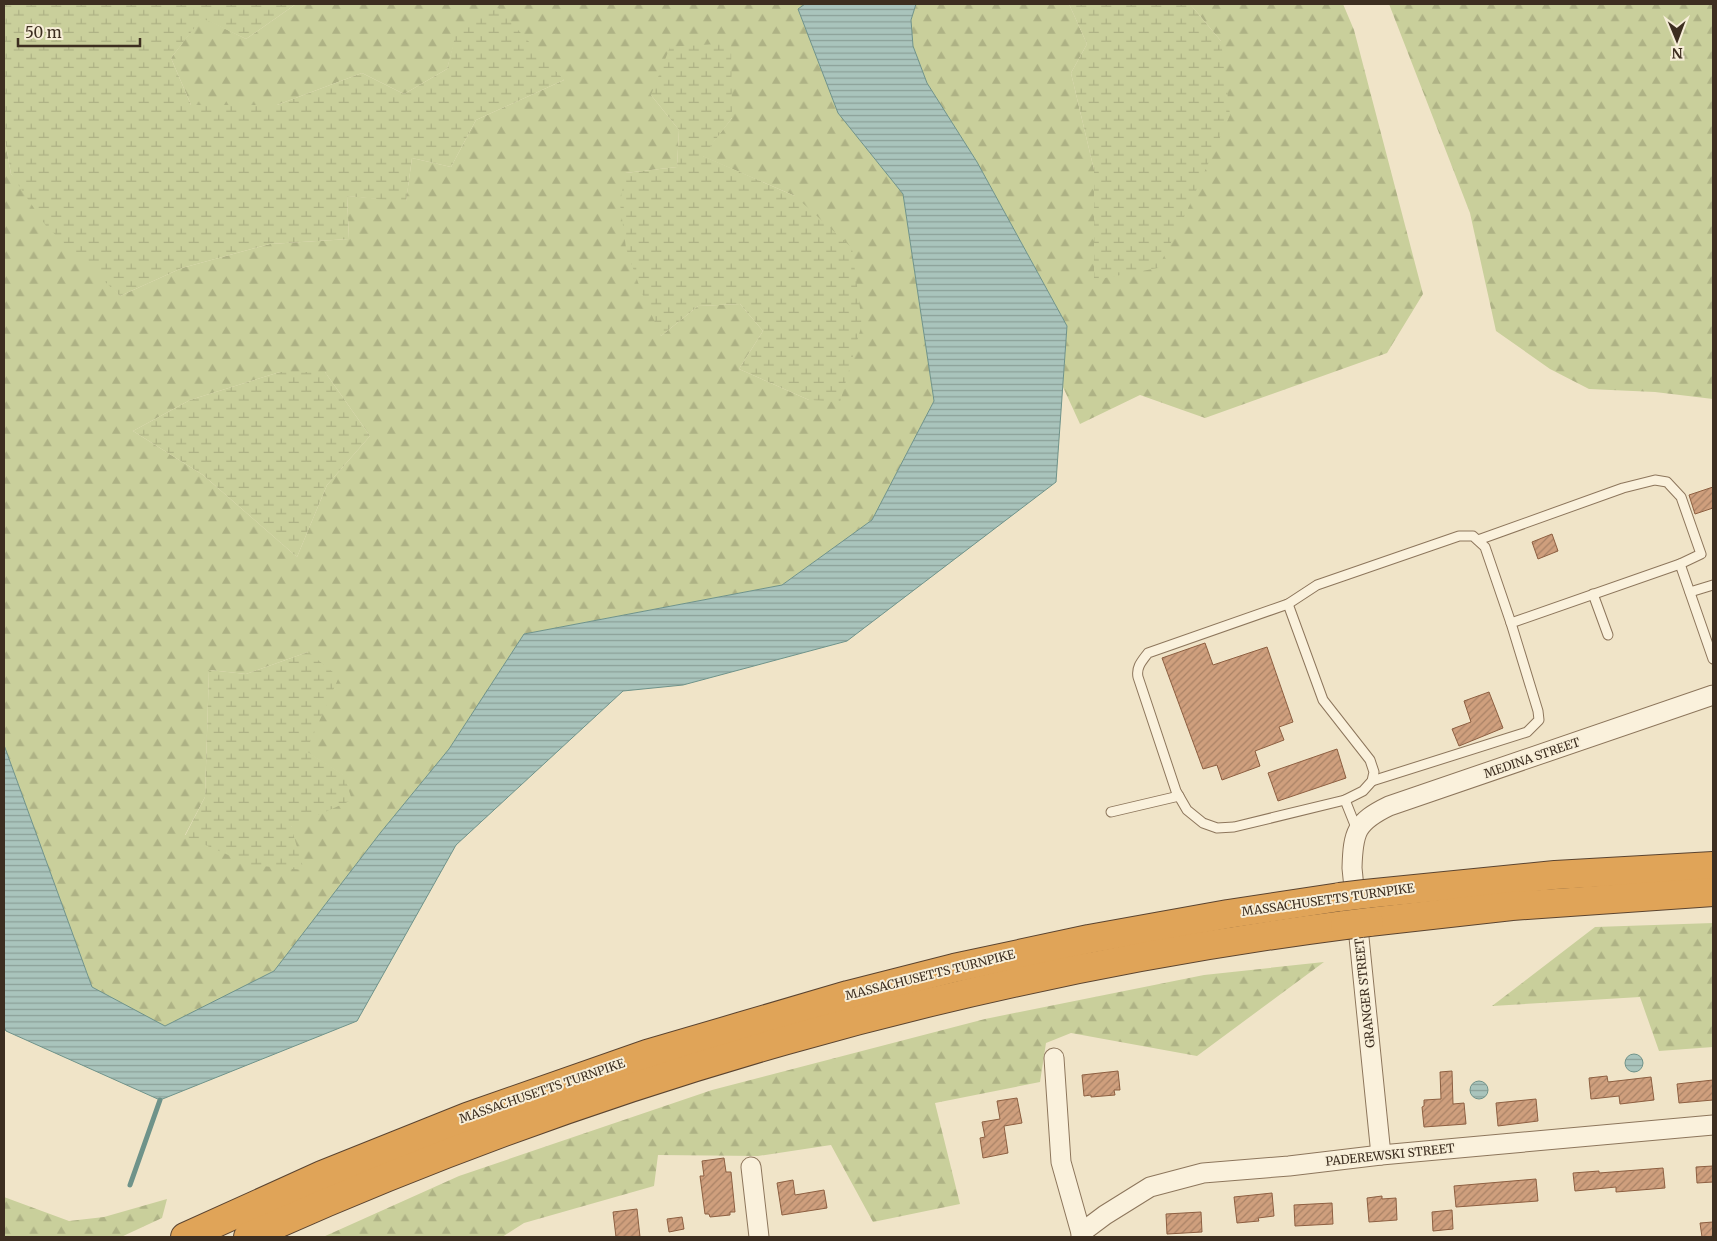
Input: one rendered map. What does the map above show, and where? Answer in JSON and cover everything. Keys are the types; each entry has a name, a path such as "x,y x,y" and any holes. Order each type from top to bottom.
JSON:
{"highway":[{"name":"MASSACHUSETTS TURNPIKE","path":"185,1237 322,1175 467,1117 648,1054 848,994 954,968 1079,941 1228,914 1352,896 1555,875 1713,866"},
{"name":"MASSACHUSETTS TURNPIKE","path":"248,1237 380,1181 516,1128 632,1088 732,1056 934,1001 1030,979 1226,942 1357,923 1512,906 1713,892"}],"street":[{"name":"MEDINA STREET","path":"1357,831 1365,820 1389,806 1713,696"},
{"name":"GRANGER STREET","path":"1357,831 1353,846 1352,868 1381,1155"},
{"path":"1054,1058 1061,1162 1081,1235"},
{"name":"PADEREWSKI STREET","path":"1081,1235 1105,1215 1150,1187 1204,1173 1713,1125"},
{"path":"752,1167 759,1237"}],"lane":[{"path":"1478,540 1623,488 1655,480 1667,482 1681,497 1701,554 1680,564 1511,623"},
{"path":"1288,604 1323,700 1370,760 1374,772 1372,781 1364,791 1345,800 1234,827 1217,828 1203,823 1187,810 1178,796 1138,677 1139,666 1148,653 1288,604 1316,586 1459,536 1473,536 1485,547 1511,623 1538,711 1539,720 1528,732 1372,781"},
{"path":"1680,564 1713,659"},
{"path":"1690,592 1713,585"},
{"path":"1593,594 1608,635"},
{"path":"1111,812 1178,796"},
{"path":"1345,800 1357,831"}],"green space":[{"path":"4,4 296,4 246,39 202,18 171,58 191,105 277,105 362,73 404,94 447,69 457,29 498,8 564,80 476,120 451,167 412,158 406,202 347,196 349,239 270,244 182,268 120,296 46,226 11,174 4,135"},
{"path":"296,4 805,4 798,9 838,113 903,194 934,401 872,520 782,585 524,634 449,749 381,832 274,971 164,1027 92,987 4,745 4,135 11,174 120,296 182,268 270,244 349,239 347,196 406,201 412,158 451,167 476,120 564,80 458,29 447,69 404,94 362,73 277,105 191,105 171,58 202,17 246,39","holes":["651,95 732,118 702,156 795,196 809,400 739,369 763,331 740,304 698,306 661,336 625,173 677,167 679,130","280,372 325,372 370,436 327,485 297,557 203,475 133,431 190,400","308,652 305,751 343,775 291,827 185,835 205,797 209,670 246,674"]},
{"path":"916,4 1069,4 1087,44 1071,73 1094,170 1094,279 1221,41 1190,4 1343,4 1354,30 1423,294 1387,353 1205,418 1140,395 1080,424 1063,387 1067,326 977,162 927,83 913,46 911,20"},
{"path":"1069,4 1190,4 1221,41 1230,115 1186,213 1158,268 1094,280 1094,170 1071,73 1087,44"},
{"path":"1389,4 1713,4 1713,399 1655,392 1589,389 1550,369 1496,331 1470,213"},
{"path":"731,43 732,118 703,156 795,196 852,248 862,324 840,402 809,400 739,369 763,331 740,304 698,306 661,336 641,291 626,248 620,204 625,173 677,167 679,130 651,95 670,47"},
{"path":"280,372 325,372 370,436 327,485 297,557 203,475 133,431 190,400"},
{"path":"308,652 339,677 306,751 344,775 352,800 291,827 304,870 251,865 185,836 205,797 209,670 246,674"},
{"path":"1713,923 1713,1047 1659,1051 1640,997 1492,1006 1595,927"},
{"path":"1324,962 1197,1056 1071,1033 1046,1043 1040,1082 935,1103 960,1204 873,1222 831,1145 758,1156 658,1155 654,1186 524,1223 502,1237 323,1237 459,1176 712,1090 985,1019 1204,975"},
{"path":"4,1197 69,1221 104,1217 167,1199 162,1218 121,1237 4,1237"}],"water":[{"path":"805,4 916,4 911,20 913,46 927,83 977,162 1067,326 1056,482 847,641 683,685 623,691 456,845 357,1021 160,1100 6,1031 4,1027 4,745 92,987 165,1026 274,971 381,832 449,749 524,634 782,585 872,520 934,401 903,194 838,113 798,9"},
{"path":"1634,1054 1640,1057 1643,1063 1640,1069 1634,1072 1628,1069 1625,1063 1628,1057"},
{"path":"1479,1081 1485,1084 1488,1090 1485,1096 1479,1099 1473,1096 1470,1090 1473,1084"}],"building":[{"path":"1713,487 1713,508 1695,514 1689,495"},
{"path":"1552,534 1558,551 1538,559 1532,542"},
{"path":"1205,643 1213,665 1267,647 1293,722 1279,727 1284,740 1255,751 1260,766 1222,780 1217,765 1203,769 1162,658"},
{"path":"1489,692 1503,728 1459,746 1452,729 1471,722 1464,701"},
{"path":"1337,749 1346,778 1278,801 1268,773"},
{"path":"1118,1071 1120,1090 1114,1090 1115,1095 1084,1096 1082,1075"},
{"path":"1452,1071 1453,1104 1464,1103 1466,1124 1424,1127 1422,1107 1424,1106 1424,1100 1441,1099 1440,1072"},
{"path":"1607,1076 1608,1082 1651,1077 1654,1100 1620,1104 1619,1096 1591,1099 1589,1078"},
{"path":"1713,1080 1713,1100 1679,1103 1677,1084"},
{"path":"1017,1098 1022,1123 1004,1126 1008,1153 983,1158 980,1138 985,1137 982,1122 1000,1119 997,1101"},
{"path":"1536,1099 1538,1121 1498,1126 1496,1103"},
{"path":"724,1158 726,1172 731,1172 735,1212 730,1212 730,1215 710,1217 709,1214 705,1214 700,1176 704,1176 702,1161"},
{"path":"1713,1166 1713,1182 1697,1183 1696,1167"},
{"path":"1663,1168 1665,1188 1616,1192 1616,1187 1575,1191 1573,1173"},
{"path":"1536,1179 1538,1201 1456,1207 1454,1186"},
{"path":"793,1180 795,1195 824,1190 827,1208 782,1215 777,1183"},
{"path":"1272,1193 1274,1216 1258,1218 1259,1221 1237,1223 1234,1197"},
{"path":"1382,1196 1382,1199 1396,1198 1397,1220 1369,1222 1367,1198"},
{"path":"1332,1203 1333,1224 1295,1226 1294,1205"},
{"path":"637,1209 640,1237 616,1237 613,1212"},
{"path":"1452,1210 1453,1229 1433,1231 1432,1212"},
{"path":"1201,1212 1202,1232 1167,1234 1166,1214"},
{"path":"682,1217 684,1229 669,1232 667,1219"},
{"path":"1713,1222 1713,1237 1702,1237 1700,1223"}],"waterway":[{"path":"130,1185 160,1100"}]}
